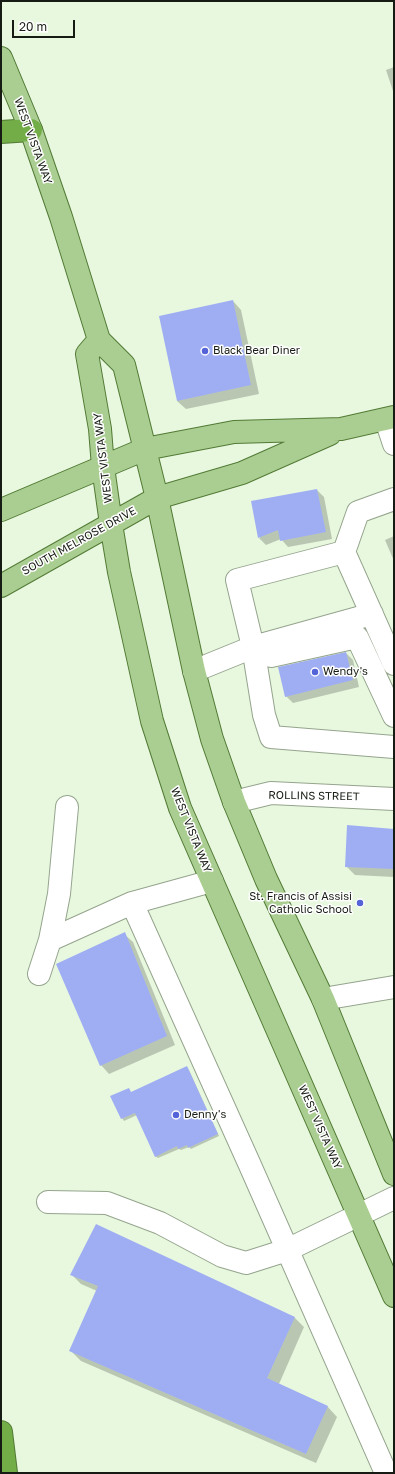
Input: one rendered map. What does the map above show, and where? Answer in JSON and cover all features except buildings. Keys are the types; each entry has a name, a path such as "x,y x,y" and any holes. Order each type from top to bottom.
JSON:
{"highway":[{"path":"1,132 31,130"},
{"path":"1,1432 6,1473"}],"main road":[{"name":"WEST VISTA WAY","path":"1,58 31,130 61,217 99,340 124,365 158,498 194,671 212,739 234,802 266,879 323,999 394,1174"},
{"name":"WEST VISTA WAY","path":"99,340 87,354 100,429 111,524 119,572 152,721 180,808 360,1215 394,1296"},
{"path":"1,510 145,449 234,432 341,429 390,418"},
{"name":"SOUTH MELROSE DRIVE","path":"1,586 158,498 242,473 341,429"}],"street":[{"path":"390,418 394,444"},
{"path":"394,499 358,512 344,552 394,664"},
{"path":"344,552 237,580 254,653 264,715 271,737 394,747"},
{"path":"194,671 372,614"},
{"path":"254,653 357,638 394,716"},
{"name":"ROLLINS STREET","path":"234,802 271,793 394,799"},
{"path":"39,974 50,940 59,894 67,807"},
{"path":"50,940 132,903 212,881"},
{"path":"132,903 288,1250 386,1473"},
{"path":"323,999 392,991"},
{"path":"48,1202 108,1203 160,1223 222,1256 246,1263 288,1250 394,1198"}],"place":[{"name":"Black Bear Diner","path":"205,351"},
{"name":"Wendy's","path":"315,672"},
{"name":"St. Francis of Assisi Catholic School","path":"360,903"},
{"name":"Denny's","path":"176,1115"}]}
